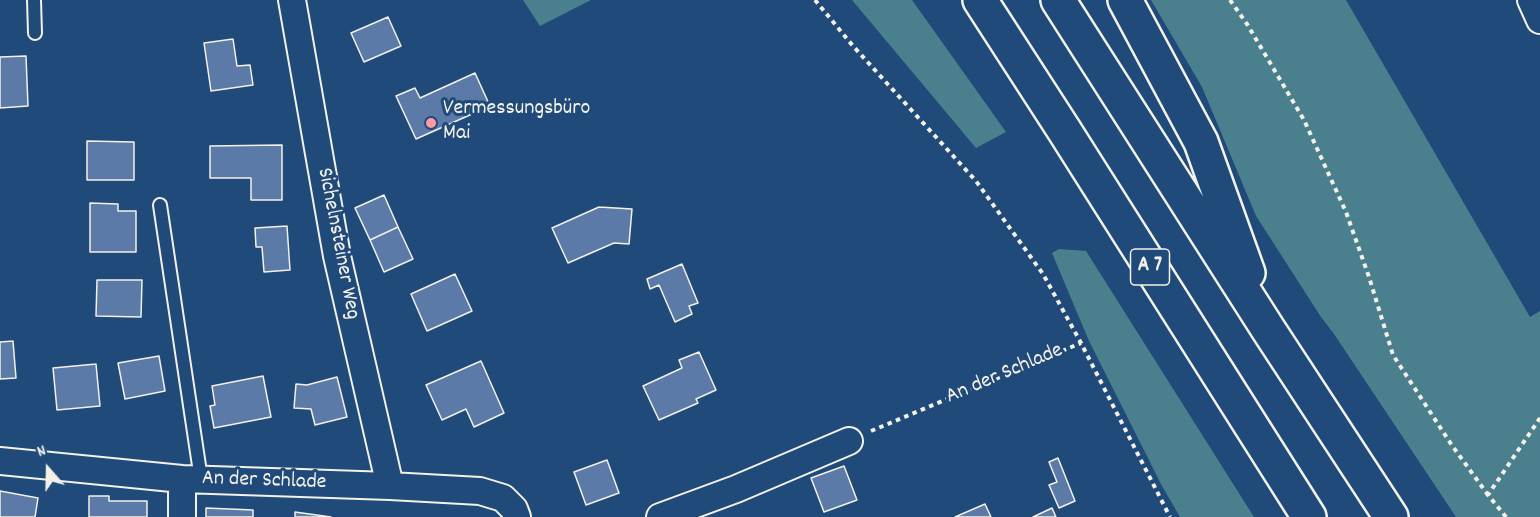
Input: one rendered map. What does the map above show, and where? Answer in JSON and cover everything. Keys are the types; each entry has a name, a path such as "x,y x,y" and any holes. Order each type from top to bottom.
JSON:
{"highway":[{"path":"1058,0 1391,517"},
{"path":"1125,0 1201,142 1268,329"},
{"name":"A 7","path":"983,6 1309,517"}],"street":[{"name":"Sichelnsteiner Weg","path":"292,0 337,256 390,486"},
{"path":"1531,0 1540,20"},
{"path":"660,517 736,489 849,441"},
{"name":"An der Schlade","path":"0,461 191,479 480,491 503,498 514,509 517,517"},
{"path":"182,517 191,479"}],"lane":[{"path":"34,0 35,33"},
{"path":"160,205 191,479"}],"path":[{"name":"An der Schlade","path":"815,0 853,46 976,182 1043,274 1081,343 849,441"},
{"path":"1230,0 1247,24 1304,120 1346,212 1393,355 1451,444 1506,517"},
{"path":"1081,343 1170,517"},
{"path":"1488,495 1540,418"}],"green space":[{"path":"523,0 591,0 540,26"},
{"path":"852,0 912,0 1006,132 976,148"},
{"path":"1151,0 1346,0 1530,317 1540,311 1540,517 1456,517 1256,216 1202,87"},
{"path":"1059,249 1086,251 1254,517 1180,517 1089,341 1052,253"}],"building":[{"path":"388,17 401,46 364,62 351,33"},
{"path":"233,39 237,66 250,65 253,85 211,91 204,43"},
{"path":"26,56 28,106 0,108 0,57"},
{"name":"Vermessungsbüro Mai","path":"475,73 490,106 416,139 396,96 415,88 420,98"},
{"path":"87,141 134,142 134,180 87,180"},
{"path":"282,145 282,200 251,200 251,178 210,178 210,146"},
{"path":"384,195 398,227 370,240 355,208"},
{"path":"90,203 118,204 118,211 136,211 136,252 90,252"},
{"path":"599,207 632,209 629,244 614,243 568,263 552,228"},
{"path":"287,226 290,270 264,272 262,247 256,247 255,228"},
{"path":"398,227 413,259 384,272 370,240"},
{"path":"682,264 698,303 689,306 692,314 675,322 659,285 650,289 647,279"},
{"path":"455,274 472,311 427,331 411,294"},
{"path":"97,280 142,280 141,317 96,316"},
{"path":"13,341 16,378 0,379 0,342"},
{"path":"699,352 716,390 696,399 698,403 659,420 643,386 682,368 679,360"},
{"path":"159,356 165,391 125,399 118,363"},
{"path":"481,361 504,413 474,427 466,409 442,420 426,385"},
{"path":"96,364 100,406 57,410 53,368"},
{"path":"263,376 271,417 214,428 210,406 215,405 212,386"},
{"path":"337,377 347,417 315,425 311,409 294,408 296,384 307,385"},
{"path":"1058,458 1075,501 1059,508 1049,485 1057,482 1049,462"},
{"path":"607,460 619,493 586,505 574,472"},
{"path":"844,466 857,500 824,512 811,478"},
{"path":"0,491 38,498 35,517 0,517"},
{"path":"89,496 109,496 109,501 147,501 147,517 89,517"},
{"path":"985,504 991,517 955,517"},
{"path":"206,508 253,510 253,517 206,517"},
{"path":"1052,508 1056,517 1033,517"},
{"path":"295,512 331,517 295,517"}],"place":[{"name":"Vermessungsbüro Mai","path":"431,123"}]}
